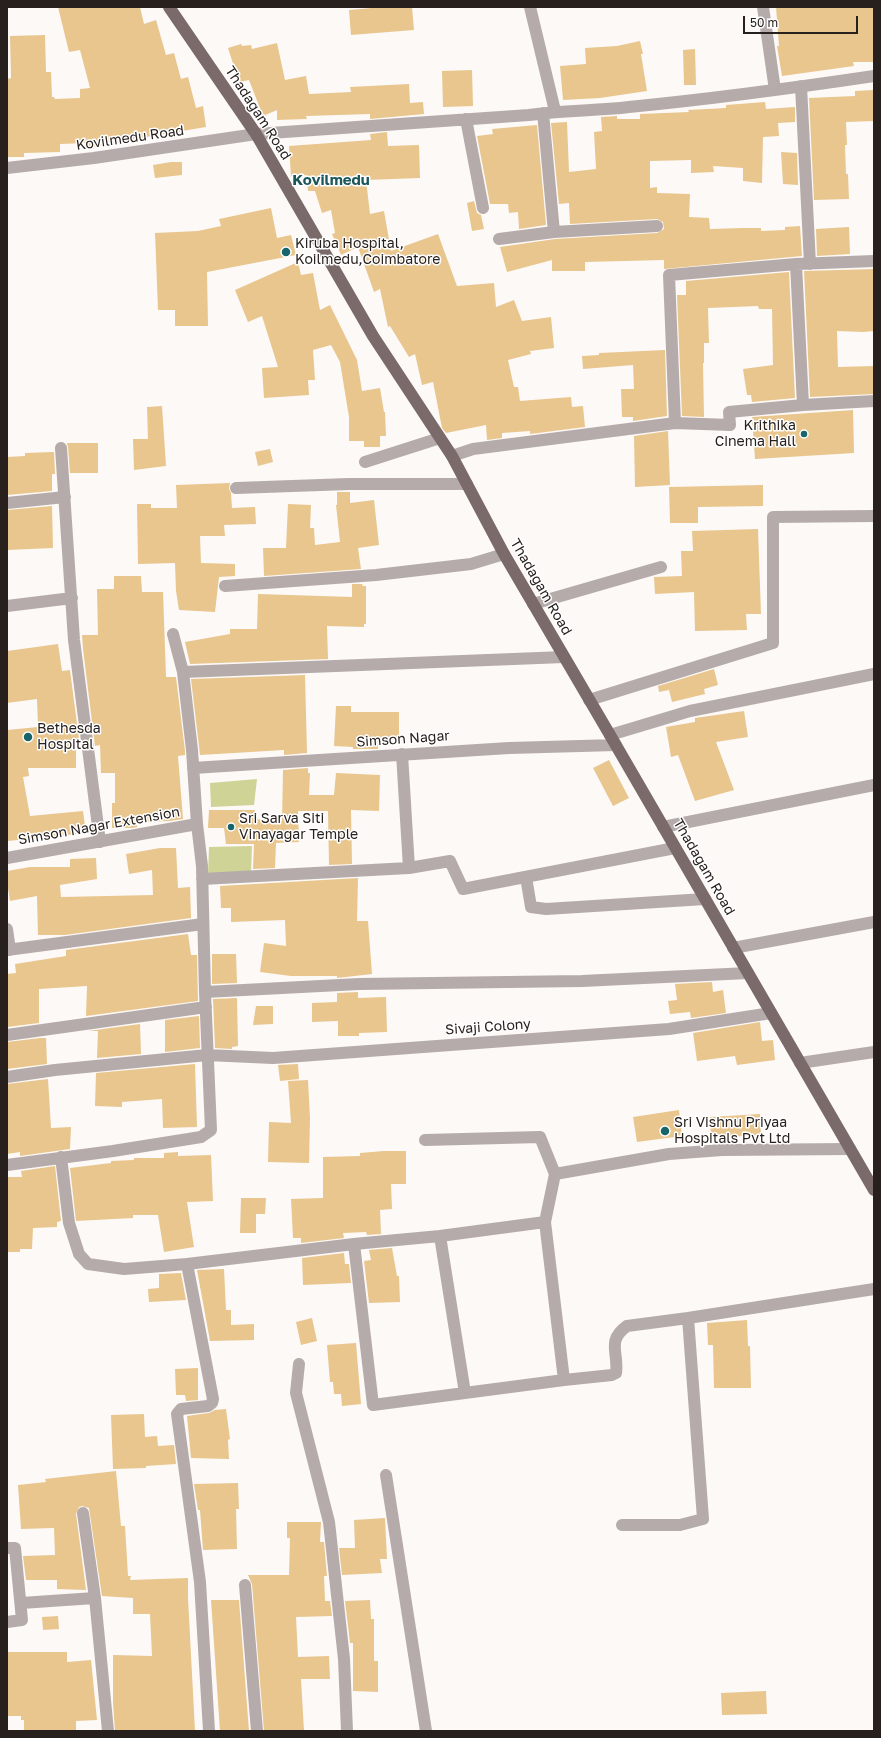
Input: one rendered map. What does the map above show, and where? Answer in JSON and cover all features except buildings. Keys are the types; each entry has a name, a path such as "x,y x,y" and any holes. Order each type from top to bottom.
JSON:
{"main road":[{"name":"Thadagam Road","path":"168,7 256,134 373,336 452,456 504,554 874,1190"}],"street":[{"path":"530,7 549,112 554,232"},
{"path":"763,7 775,90"},
{"name":"Kovilmedu Road","path":"7,168 94,158 256,134 549,112 595,111 775,90 874,76"},
{"path":"802,86 810,264"},
{"path":"466,119 483,208"},
{"path":"499,239 554,232 657,226"},
{"path":"675,423 669,276 796,264 874,261"},
{"path":"796,264 803,405"},
{"path":"452,456 473,450 675,423 730,425 729,412 803,405 874,401"},
{"path":"365,462 440,438"},
{"path":"61,448 74,640 100,842"},
{"path":"236,488 349,484 467,484"},
{"path":"7,503 65,497"},
{"path":"589,700 774,643 774,517 874,516"},
{"path":"225,586 384,574 471,564 504,554"},
{"path":"533,604 661,567"},
{"path":"7,606 72,598"},
{"path":"7,1165 201,1138 211,1130 207,1055 202,879 192,750 183,672 173,634"},
{"path":"183,672 564,657"},
{"name":"Simson Nagar","path":"193,768 613,740 690,711 874,674"},
{"path":"402,754 409,868"},
{"path":"663,827 874,785"},
{"name":"Simson Nagar Extension","path":"7,858 197,824"},
{"path":"202,879 409,868 450,861 463,889 675,848"},
{"path":"526,877 531,907 546,909 705,899"},
{"path":"733,948 874,922"},
{"path":"7,929 8,950 203,924"},
{"path":"205,992 359,984 582,981 748,973"},
{"path":"7,1034 206,1007"},
{"name":"Sivaji Colony","path":"7,1077 55,1070 207,1055 274,1058 669,1029 771,1013"},
{"path":"800,1063 874,1052"},
{"path":"425,1140 540,1137 555,1174 545,1222 564,1380"},
{"path":"555,1174 669,1154 722,1150 850,1149"},
{"path":"61,1157 69,1223 79,1254 88,1264 124,1269 187,1264 354,1244 440,1236 545,1222"},
{"path":"440,1236 465,1393"},
{"path":"354,1244 373,1405 612,1375 616,1373 614,1343 619,1331 627,1326 874,1289"},
{"path":"187,1264 213,1399 212,1403 208,1406 181,1409 177,1414 200,1582 209,1731"},
{"path":"622,1524 680,1524 703,1519 688,1318"},
{"path":"299,1364 296,1393 329,1522 344,1659 347,1731"},
{"path":"386,1476 426,1731"},
{"path":"83,1513 95,1598 108,1731"},
{"path":"7,1548 15,1548 22,1620 7,1622"},
{"path":"246,1585 258,1731"},
{"path":"21,1603 95,1598"}],"green space":[{"path":"257,779 254,805 211,807 210,783"},
{"path":"252,846 251,873 208,875 209,847"}],"place":[{"name":"Kiruba Hospital, Koilmedu,Coimbatore","path":"286,252"},
{"name":"Krithika Cinema Hall","path":"804,434"},
{"name":"Bethesda Hospital","path":"28,737"},
{"name":"Sri Sarva Siti Vinayagar Temple","path":"231,827"},
{"name":"Sri Vishnu Priyaa Hospitals Pvt Ltd","path":"665,1131"}],"district":[{"name":"Kovilmedu","path":"331,180"}]}
